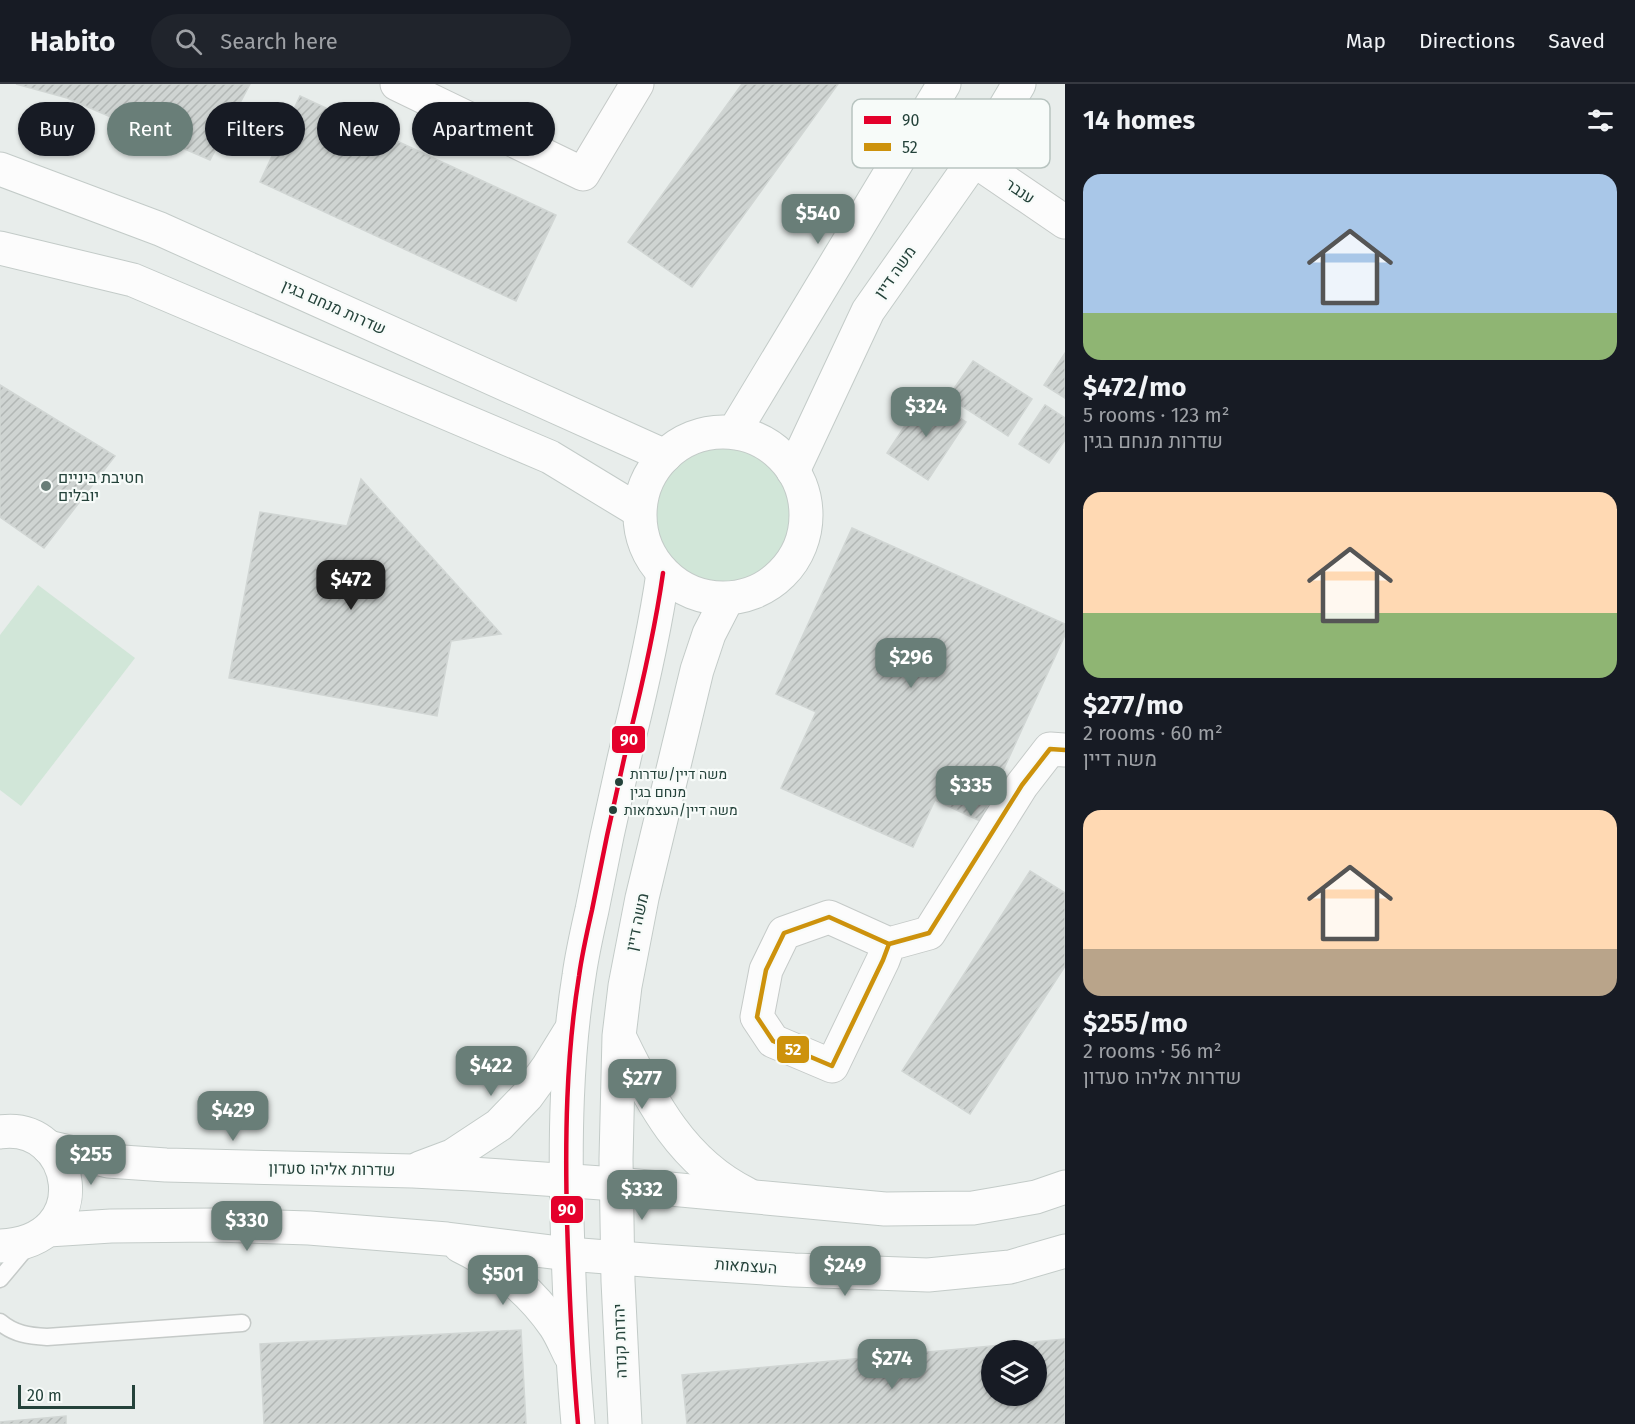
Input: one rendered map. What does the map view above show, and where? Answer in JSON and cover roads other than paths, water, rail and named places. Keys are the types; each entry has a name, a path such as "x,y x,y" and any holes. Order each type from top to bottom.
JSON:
{"street":[{"path":"397,84 583,174 637,84"},
{"path":"935,99 944,84"},
{"name":"משה דיין","path":"1010,99 1019,84"},
{"path":"734,432 893,168"},
{"name":"משה דיין","path":"793,471 868,311 968,168"},
{"name":"ענבר","path":"986,168 1065,222"},
{"name":"שדרות מנחם בגין","path":"0,169 160,229 665,456"},
{"path":"0,248 133,280 550,458 639,511"},
{"path":"734,432 760,441 782,457 793,471 798,479 806,505 805,532 795,558 777,579 754,593 727,599 699,596 674,583 654,563 642,539 639,511 645,484 660,460 681,443 707,433 734,432"},
{"path":"578,1424 572,1359 566,1181 571,1029 579,974 605,840 651,647 663,573"},
{"name":"משה דיין","path":"617,1257 617,1086 619,1036 625,986 642,898 697,670 709,634 727,599"},
{"path":"889,944 832,1066 773,1041 757,1017 766,970 784,933 829,916 889,944 929,933 1022,785 1050,749 1065,750"},
{"path":"413,1171 452,1156 499,1125 527,1096 571,1029"},
{"path":"619,1036 650,1097 679,1140 711,1172 728,1185 755,1198"},
{"name":"שדרות אליהו סעדון","path":"0,1132 15,1131 33,1136 48,1147 108,1161 166,1165 413,1171 616,1184"},
{"path":"40,1235 54,1223 63,1207 66,1188 63,1170 48,1147"},
{"path":"616,1184 885,1209 973,1208 1036,1197 1065,1187"},
{"path":"0,1246 13,1246 40,1235 111,1226 215,1225 309,1228 447,1239 568,1254"},
{"path":"447,1239 476,1254 511,1278 556,1327 572,1359"},
{"name":"העצמאות","path":"568,1254 794,1270 928,1275 1010,1267 1065,1251"},
{"name":"יהדות קנדה","path":"617,1257 625,1424"}],"lane":[{"path":"0,1279 40,1235"},
{"path":"0,1322 26,1335 46,1337 242,1323"}],"place":[{"name":"חטיבת ביניים יובלים","path":"46,486"},
{"name":"משה דיין/שדרות מנחם בגין","path":"619,782"},
{"name":"משה דיין/העצמאות","path":"613,810"}]}
